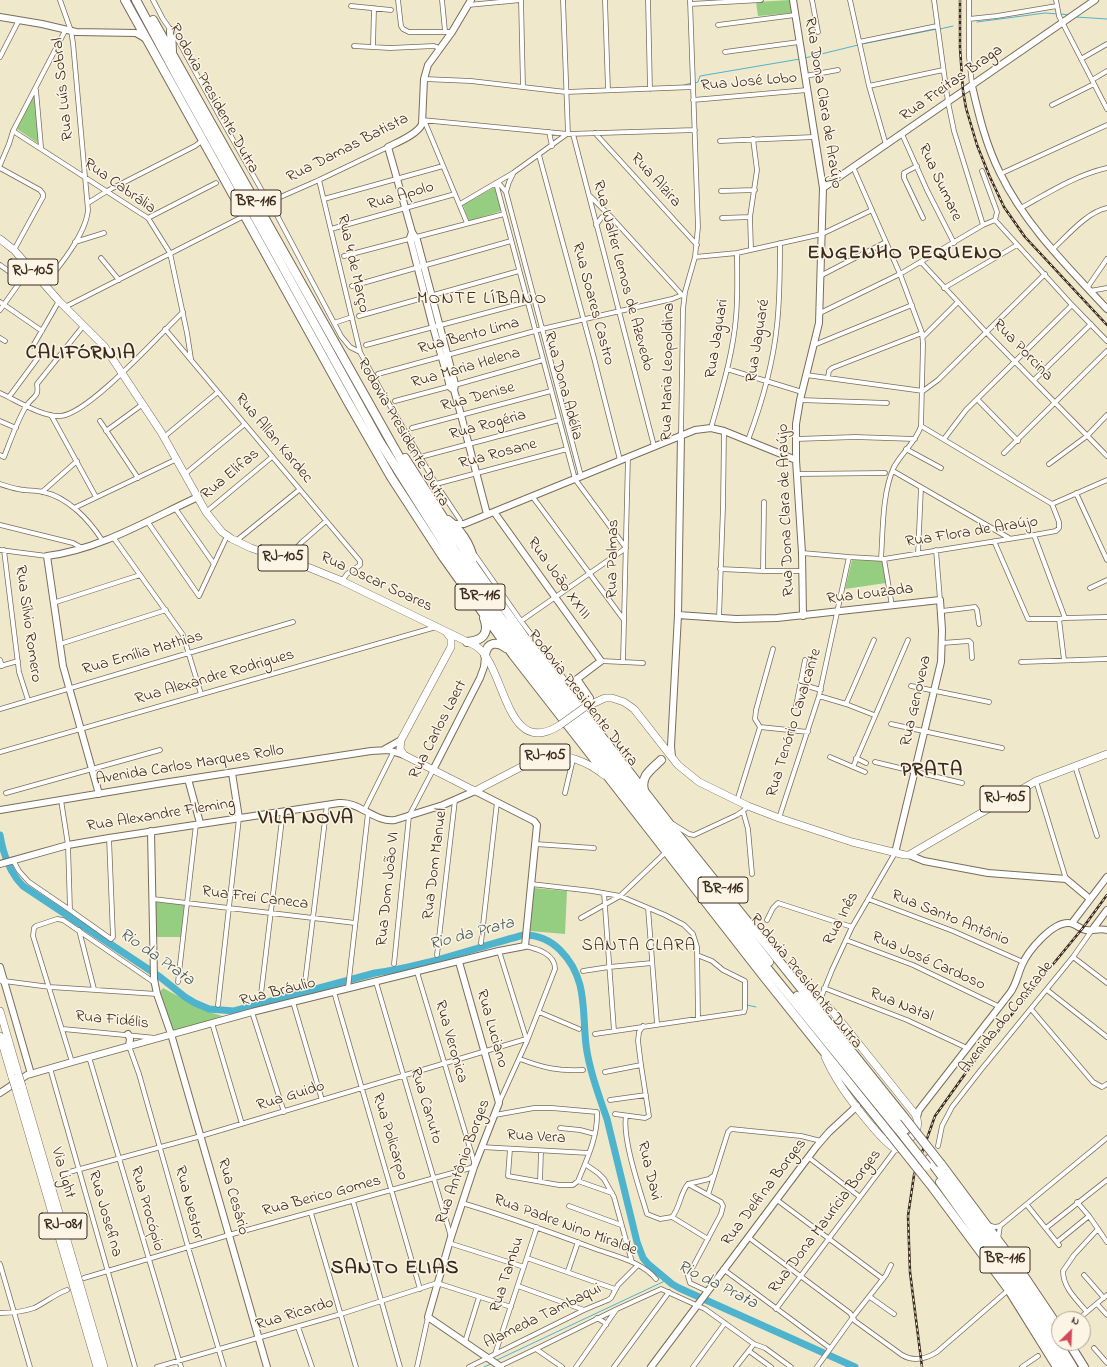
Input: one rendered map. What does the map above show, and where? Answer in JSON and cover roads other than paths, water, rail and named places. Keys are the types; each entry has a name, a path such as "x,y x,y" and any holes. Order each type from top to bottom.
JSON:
{"highway":[{"name":"BR-116","path":"125,0 348,402 391,477 443,557 513,655 764,977 933,1188 1017,1302 1058,1367"},
{"name":"Rodovia Presidente Dutra","path":"136,0 380,442 455,561 536,675 750,947 907,1136"},
{"name":"Rodovia Presidente Dutra","path":"142,0 262,216 414,483 451,544 501,618 1012,1271 1032,1300 1073,1367"},
{"path":"171,31 172,54"},
{"name":"BR-116","path":"370,406 475,567 526,640 941,1164 998,1239 1051,1315"},
{"path":"440,514 458,522 459,531 469,546 475,567"},
{"path":"467,642 478,640 483,636 486,626 481,612"},
{"path":"485,655 488,647 491,644 496,643 503,646 513,655"},
{"name":"Rua Maria Leopoldina","path":"644,790 643,782 645,777 661,760"},
{"name":"Rodovia Presidente Dutra","path":"928,1163 1025,1301 1066,1367"},
{"path":"946,1206 957,1226 1006,1292 1017,1302"},
{"path":"1074,1351 1084,1367"}],"main road":[{"name":"Rua Oscar Soares","path":"0,239 14,250 59,301 101,341 164,437 206,512 218,528 227,536 251,548 286,559 342,581 480,649 485,655 513,716 520,726 530,732 543,733 550,731 587,706 608,698 617,699 628,704 668,748 672,759 680,768 699,782"},
{"path":"446,632 451,638 451,647 401,740 400,749 404,755 475,791"},
{"path":"451,647 459,642 467,642"},
{"name":"Rua Maria Leopoldina","path":"661,760 668,748"},
{"name":"RJ-105","path":"746,809 779,818 852,842 894,853 909,855 1036,781 1107,754"},
{"name":"Rua Alexandre Fleming","path":"475,791 538,759 550,756 573,759 593,767 614,784"},
{"name":"Rua Oscar Soares","path":"661,760 669,761 685,776 737,801 746,809"},
{"path":"802,990 820,1000 834,1013 916,1112 918,1125 915,1132 902,1146 896,1149 890,1146 880,1136 834,1076 820,1046"},
{"name":"Via Light","path":"0,1010 15,1075"},
{"name":"Via Light","path":"0,1036 15,1075 104,1367"},
{"name":"Via Light","path":"19,1088 97,1367"}],"street":[{"name":"Rua Luís Sobral","path":"44,285 75,242 87,216 88,203 74,58 60,0"},
{"path":"153,0 171,31 180,42 220,118 265,196"},
{"path":"398,0 400,20 403,29 409,32 452,32"},
{"path":"442,0 445,31"},
{"path":"470,3 521,0 523,87"},
{"path":"563,0 568,134"},
{"path":"605,0 608,90"},
{"path":"648,0 650,88"},
{"path":"690,2 761,0"},
{"name":"Rua Dona Clara de Araújo","path":"793,0 823,188 820,313 796,424 796,460 803,571 803,616"},
{"path":"812,0 818,32"},
{"path":"850,0 870,86 886,145"},
{"path":"934,0 943,70 954,132 983,225"},
{"path":"968,0 969,57 972,86 984,136 1000,174 1021,208 1052,250 1107,309"},
{"path":"1056,0 1059,16 1065,21 1081,59 1107,109"},
{"name":"Rua Freitas Braga","path":"823,188 1095,0"},
{"name":"Rua Maria Leopoldina","path":"668,748 678,615 683,296 695,257 698,227 690,2"},
{"name":"Rua Damas Batista","path":"269,202 388,147 419,130 423,120 424,79 428,65 452,32 470,3"},
{"path":"351,6 391,10"},
{"path":"969,22 997,16 1057,7"},
{"path":"373,46 374,8"},
{"path":"131,33 136,26 133,14"},
{"path":"718,25 795,15"},
{"path":"0,17 79,32 140,34 147,40"},
{"path":"0,57 19,20"},
{"path":"860,44 937,28"},
{"path":"14,250 35,214 43,194 40,190 0,167 13,131 68,30"},
{"path":"725,52 799,42"},
{"path":"1081,59 1107,44"},
{"path":"354,46 407,48 434,46 439,48"},
{"path":"805,76 838,70"},
{"path":"870,86 943,70"},
{"path":"1052,104 1093,82 1107,71"},
{"path":"424,79 470,81 566,92 693,85"},
{"path":"36,89 41,147"},
{"name":"Rua José Lobo","path":"693,100 807,90"},
{"path":"467,223 423,120 568,134 695,130"},
{"path":"1000,174 1107,125"},
{"name":"Rua Cabrália","path":"13,131 41,147 148,218 170,253 191,360"},
{"path":"549,132 552,146"},
{"name":"Rua Alzira","path":"595,133 697,245"},
{"path":"460,204 513,173 568,134"},
{"name":"Rua Walter Lemos de Azevedo","path":"573,134 654,446"},
{"name":"Rua Sumare","path":"902,134 927,190 954,243"},
{"path":"720,141 814,137"},
{"path":"751,250 750,218 757,170 752,139"},
{"path":"88,203 107,191 195,146 203,140"},
{"path":"388,147 421,267 428,296 433,328 445,356"},
{"name":"Rua Soares Castro","path":"539,155 620,460"},
{"path":"324,199 443,166"},
{"path":"917,166 904,173 904,178 923,218"},
{"path":"853,167 900,274 922,335 923,391 921,426 915,439 906,449 893,471 888,484 886,498 883,559 892,606"},
{"path":"1021,208 1079,176 1107,168"},
{"path":"820,313 900,274 983,225 995,220 997,214 996,208 982,172"},
{"path":"506,192 513,173"},
{"name":"Rua 4 de Março","path":"319,180 360,352"},
{"name":"Rua Dona Adélia","path":"497,182 506,192 581,476"},
{"name":"Rua Dona Adélia","path":"497,182 504,214 574,479"},
{"path":"148,218 216,183"},
{"path":"721,191 755,190"},
{"name":"Rua Apolo","path":"331,229 455,194"},
{"path":"588,195 613,219 683,296"},
{"path":"252,196 269,202 334,323 348,346 353,350 360,352 371,374 458,522 491,513 695,430 711,428 724,431 796,460"},
{"path":"262,216 264,208 269,202"},
{"path":"1052,250 1090,216 1100,209 1107,208"},
{"path":"695,257 737,253 822,234 872,210"},
{"path":"344,256 412,235 504,214"},
{"path":"66,307 245,216"},
{"path":"596,225 602,217 613,219"},
{"path":"722,218 750,218"},
{"path":"995,220 1072,305 1107,341"},
{"path":"75,242 104,233"},
{"path":"352,286 511,241"},
{"path":"820,276 886,242"},
{"name":"Rua Jaguaré","path":"748,440 767,381 777,326 780,243"},
{"path":"944,288 1017,245"},
{"name":"Rua Jaguari","path":"711,428 727,369 736,316 737,253"},
{"path":"101,258 119,280"},
{"path":"1088,289 1107,259"},
{"name":"Rua Porcina","path":"921,262 986,332 1107,456"},
{"path":"0,265 21,280"},
{"path":"0,310 2,303 30,268"},
{"path":"359,316 519,271"},
{"path":"806,375 923,391 938,380 1044,274"},
{"path":"1088,289 1107,288"},
{"path":"428,296 440,326 445,356 453,387 477,473 491,513"},
{"name":"Rua Bento Lima","path":"378,374 542,329 683,296"},
{"path":"33,346 59,301"},
{"path":"366,345 528,302"},
{"path":"828,377 829,371 832,368 922,335 958,302"},
{"path":"2,303 42,331"},
{"path":"814,345 912,305"},
{"path":"944,439 960,416 1072,305"},
{"path":"0,393 26,406 51,415 63,416 79,408 122,373 182,312"},
{"path":"334,323 352,317"},
{"path":"1034,380 1091,324"},
{"path":"2,456 26,406 38,393 38,383 84,325"},
{"name":"Rua Allan Kardec","path":"165,329 360,561 361,564 346,575 342,581"},
{"path":"0,338 5,342"},
{"path":"1004,453 1018,441 1107,351"},
{"path":"9,397 37,359"},
{"name":"Rua Maria Helena","path":"395,401 453,387 543,360"},
{"path":"727,369 802,392"},
{"name":"Rua Denise","path":"412,428 551,391"},
{"path":"164,437 218,392"},
{"path":"977,399 1018,441"},
{"path":"800,400 887,403"},
{"path":"106,431 143,404"},
{"path":"51,415 96,497"},
{"path":"1049,464 1087,436 1107,415"},
{"name":"Rua Rogéria","path":"424,456 559,420"},
{"path":"0,421 16,428"},
{"path":"100,421 138,478"},
{"path":"184,474 245,424"},
{"path":"921,426 1052,504"},
{"path":"719,618 724,431"},
{"path":"796,439 854,437 915,439"},
{"name":"Rua Rosane","path":"436,484 567,449"},
{"path":"906,449 941,468"},
{"name":"Rua Elifas","path":"206,512 272,457"},
{"name":"Rua Palmas","path":"623,661 628,457"},
{"path":"74,508 177,459"},
{"path":"42,492 77,461"},
{"path":"893,471 1010,538"},
{"path":"797,474 885,473"},
{"path":"522,621 626,548 574,479"},
{"name":"Rua Flora de Araújo","path":"802,553 883,559 1056,531 1059,528 1059,522 1052,504 1107,480"},
{"path":"0,484 16,489 42,492 57,497 74,508 90,522 102,540"},
{"path":"918,554 922,487"},
{"path":"236,541 299,490"},
{"path":"1076,493 1107,560"},
{"path":"532,496 624,620"},
{"path":"2,550 47,556 64,553 113,536 198,497"},
{"path":"763,571 764,502"},
{"path":"175,508 214,564"},
{"name":"Rua João XXIII","path":"491,513 555,597 601,661"},
{"path":"147,520 199,596 227,536"},
{"path":"286,559 302,542 326,521"},
{"path":"0,525 73,543 82,548"},
{"path":"1034,535 1065,618"},
{"path":"113,536 183,635 201,694"},
{"path":"994,541 1026,618 1030,620 1059,620 1065,618 1107,617"},
{"path":"469,546 566,681 571,682 577,679 601,661 642,663"},
{"name":"Rua Sílvio Romero","path":"2,550 18,661 23,687 28,700"},
{"path":"936,550 940,600"},
{"path":"47,556 63,666 99,794"},
{"path":"839,611 849,557"},
{"path":"720,569 803,571"},
{"path":"53,603 140,575"},
{"path":"1090,588 1107,580"},
{"name":"Rua Louzada","path":"678,615 756,619 803,616 940,600"},
{"name":"Rua Genoveva","path":"894,853 941,662 942,611 940,600"},
{"path":"942,611 975,607 977,610 979,624"},
{"path":"60,644 166,610"},
{"name":"Rua Tenório Cavalcante","path":"779,818 821,690 839,611"},
{"path":"1059,620 1064,660"},
{"name":"Rua Emília Mathias","path":"0,708 189,654 293,622"},
{"name":"Rua Alexandre Rodrigues","path":"0,752 436,626"},
{"path":"846,704 874,640"},
{"path":"853,766 908,640"},
{"path":"942,643 969,641 971,644 972,658"},
{"path":"773,649 755,715 755,720 760,727 808,732"},
{"name":"Rua Carlos Laert","path":"409,816 480,678 484,667 485,655"},
{"path":"1021,662 1107,659"},
{"path":"0,660 1,666 18,661"},
{"path":"796,706 805,660"},
{"path":"577,679 590,698 587,706"},
{"path":"800,684 821,690"},
{"path":"911,686 989,702"},
{"path":"819,696 846,704 874,715"},
{"path":"892,724 1002,748"},
{"path":"737,801 760,727"},
{"name":"Avenida Carlos Marques Rollo","path":"1,810 320,758 384,750 401,740"},
{"path":"6,793 160,750"},
{"name":"Avenida Carlos Marques Rollo","path":"384,750 404,755"},
{"path":"348,985 366,812 394,752"},
{"path":"830,757 865,772"},
{"path":"856,758 866,762"},
{"path":"565,793 573,759"},
{"path":"875,762 962,783"},
{"path":"1075,766 1097,836"},
{"path":"218,1005 239,818 232,773"},
{"path":"178,982 198,824 188,779"},
{"path":"1036,781 1066,879 1090,900"},
{"path":"475,791 536,822 537,827 525,943"},
{"name":"Rua Alexandre Fleming","path":"7,862 68,845 326,804 346,803 389,821 409,816 455,800 475,791"},
{"path":"61,800 68,845 70,910"},
{"name":"Rua Dom Manuel","path":"437,955 455,800"},
{"path":"481,943 497,802"},
{"path":"305,982 326,804"},
{"path":"668,821 687,833 694,834 746,809 752,874"},
{"path":"261,994 283,811"},
{"name":"Rua Dom João VI","path":"394,964 409,816"},
{"name":"Rua Cesário","path":"151,831 154,968 157,994 171,1034 268,1367"},
{"path":"7,862 19,871 29,882 111,939 113,937 109,838"},
{"path":"535,844 594,848"},
{"path":"582,918 620,896 666,852"},
{"name":"Rua Inês","path":"820,1000 852,927 894,853"},
{"path":"909,855 924,861 988,873 1066,879"},
{"path":"1072,923 1107,877"},
{"path":"531,884 620,896 675,920 688,928 695,940 701,1018"},
{"path":"604,893 614,1031"},
{"name":"Rua Frei Caneca","path":"153,899 355,923"},
{"name":"Rua Santo Antônio","path":"868,899 953,931 1023,962"},
{"path":"767,920 774,906 778,903 852,927"},
{"path":"648,908 657,1024"},
{"name":"Avenida do Confrade","path":"938,1146 942,1126 949,1112 980,1071 1073,957 1107,910"},
{"path":"72,1062 50,986 33,936 34,928 36,926 58,919 63,920 155,981"},
{"path":"916,1112 1013,990 1023,962 1029,953 1049,932 1063,923 1072,923 1082,929 1107,930"},
{"path":"79,930 94,989"},
{"name":"Rua José Cardoso","path":"846,940 923,970 1000,1007"},
{"name":"Rua Bráulio","path":"0,1093 19,1079 50,1068 252,1012 334,992 348,985 376,982 459,962 525,943"},
{"name":"Rua Antônio Borges","path":"417,1367 428,1317 450,1240 474,1166 499,1103 520,1059 526,1040 555,972 555,964 550,956 525,943"},
{"path":"499,951 526,1040"},
{"path":"595,1034 744,1012 745,982 721,969 713,962 697,955"},
{"path":"1073,957 1107,983"},
{"name":"Rua Luciano","path":"459,962 499,1103"},
{"path":"584,971 652,963"},
{"path":"0,967 2,980 31,1074"},
{"name":"Rua Veronica","path":"417,972 474,1166"},
{"path":"2,980 50,986 157,994"},
{"name":"Rua Canuto","path":"376,982 434,1178 450,1240"},
{"name":"Rua Natal","path":"824,988 907,1020 967,1048"},
{"path":"1047,990 1107,1037"},
{"name":"Rua Policarpo","path":"334,992 420,1289"},
{"path":"293,1002 322,1100"},
{"path":"1031,1009 1093,1082 1102,1087 1107,1084"},
{"path":"252,1012 284,1112"},
{"path":"539,1012 579,1028"},
{"path":"212,1023 242,1124"},
{"path":"615,1114 645,1118 649,1117 650,1113 641,1065 638,1038 640,1030 643,1026"},
{"name":"Rua Fidélis","path":"63,1028 158,1038"},
{"path":"128,1034 130,1039 129,1046"},
{"name":"Rua Guido","path":"62,1174 201,1136 284,1112 362,1087 526,1040"},
{"name":"Rua Nestor","path":"129,1046 139,1074 224,1367"},
{"name":"Rua Procópio","path":"89,1057 180,1367"},
{"path":"520,1059 556,1070 583,1070"},
{"path":"605,1072 641,1065"},
{"name":"Rua Josefina","path":"50,1068 135,1367"},
{"path":"610,1100 646,1095"},
{"name":"Rua Delfina Borges","path":"651,1367 821,1140 856,1106"},
{"path":"495,1115 540,1108 597,1112 598,1123 595,1134 578,1181 575,1184 569,1186 509,1177 507,1174 510,1149"},
{"name":"Rua Davi","path":"626,1116 625,1123 628,1146 647,1214 660,1219 672,1217 677,1210 685,1188 688,1184"},
{"path":"560,1128 580,1130 595,1134"},
{"path":"708,1194 728,1132 731,1129 801,1136 821,1140"},
{"path":"987,1225 995,1227 1000,1226 1027,1205 1060,1175 1106,1140"},
{"name":"Rua Vera","path":"481,1147 589,1153"},
{"name":"Rua Dona Maurícia Borges","path":"776,1309 896,1149"},
{"path":"540,1181 541,1151"},
{"path":"808,1157 860,1197"},
{"path":"584,1164 604,1179 612,1193 632,1262"},
{"name":"Rua Berico Gomes","path":"84,1278 229,1235 392,1191 474,1166"},
{"path":"688,1184 709,1179 713,1176"},
{"path":"1046,1228 1077,1202 1107,1180"},
{"path":"578,1181 612,1193"},
{"path":"688,1184 721,1202 723,1206 721,1214 688,1276 690,1283 706,1293"},
{"path":"777,1200 883,1279"},
{"path":"353,1201 400,1367"},
{"path":"1077,1202 1107,1242"},
{"name":"Rua Padre Nino Miralde","path":"462,1203 537,1227 632,1262 651,1273 656,1279"},
{"path":"1027,1205 1058,1243 1089,1216"},
{"path":"569,1206 621,1225"},
{"path":"311,1213 356,1367"},
{"path":"672,1217 708,1239"},
{"path":"998,1239 1000,1226"},
{"name":"Rua Tambu","path":"495,1354 537,1227"},
{"path":"1086,1311 1064,1281 1063,1271 1074,1255 1098,1228"},
{"path":"748,1237 850,1313 855,1321 905,1357 913,1359 924,1359 932,1355 1006,1292"},
{"path":"450,1240 524,1267"},
{"path":"568,1271 578,1242"},
{"path":"527,1258 568,1271 615,1289"},
{"path":"0,1264 30,1367"},
{"name":"Alameda Tambaqui","path":"469,1367 490,1358 495,1354 584,1310 608,1300 611,1298 615,1289 638,1265"},
{"path":"817,1367 853,1317 883,1279 891,1265"},
{"path":"723,1269 829,1349"},
{"path":"1084,1275 1105,1297 1088,1311"},
{"path":"438,1283 511,1307"},
{"name":"Rua Ricardo","path":"157,1367 298,1327 438,1283"},
{"path":"518,1286 584,1310"},
{"path":"428,1317 490,1358 499,1366 617,1308 661,1289 698,1303 754,1344 765,1348 792,1367"},
{"path":"0,1313 14,1313 35,1307 67,1290"},
{"path":"614,1367 669,1292"},
{"path":"870,1296 894,1314"},
{"path":"465,1342 479,1297"},
{"path":"1097,1304 1107,1315"},
{"path":"576,1367 617,1308"},
{"path":"597,1318 606,1325"},
{"path":"692,1367 725,1323"},
{"path":"298,1327 312,1367"},
{"path":"736,1367 754,1344"},
{"path":"1094,1348 1107,1363"},
{"path":"536,1349 562,1367"},
{"path":"749,1351 771,1367"},
{"path":"1022,1367 1038,1356"}],"waterway":[{"path":"977,22 1045,13 1058,14"},
{"path":"1061,14 1069,15"},
{"path":"1076,17 1107,19"},
{"path":"940,29 953,26"},
{"path":"862,44 937,29"},
{"path":"805,58 858,45"},
{"path":"695,83 698,82 700,76 800,59"},
{"path":"684,85 692,83"},
{"name":"Rio da Prata","path":"0,835 8,862 14,875 23,886 160,977 185,997 209,1009 234,1011 375,973 413,966 524,935 539,937 553,944 569,961 579,983 582,995 589,1063 607,1119 637,1242 643,1258 648,1264 679,1288 855,1367"},
{"path":"747,1005 756,1007"},
{"path":"497,1360 667,1280"},
{"path":"484,1367 491,1364"}],"railway":[{"path":"960,0 960,48 963,91 966,108 977,145 989,175 1004,207 1025,237 1107,325"},
{"path":"922,1367 910,1272 908,1216 914,1175 935,1116 980,1053 1082,929 1107,895"}],"district":[{"name":"ENGENHO PEQUENO","path":"905,255"},
{"name":"MONTE LÍBANO","path":"482,300"},
{"name":"CALIFÓRNIA","path":"81,355"},
{"name":"PRATA","path":"932,772"},
{"name":"VILA NOVA","path":"306,820"},
{"name":"SANTA CLARA","path":"639,947"},
{"name":"SANTO ELIAS","path":"395,1270"}]}
